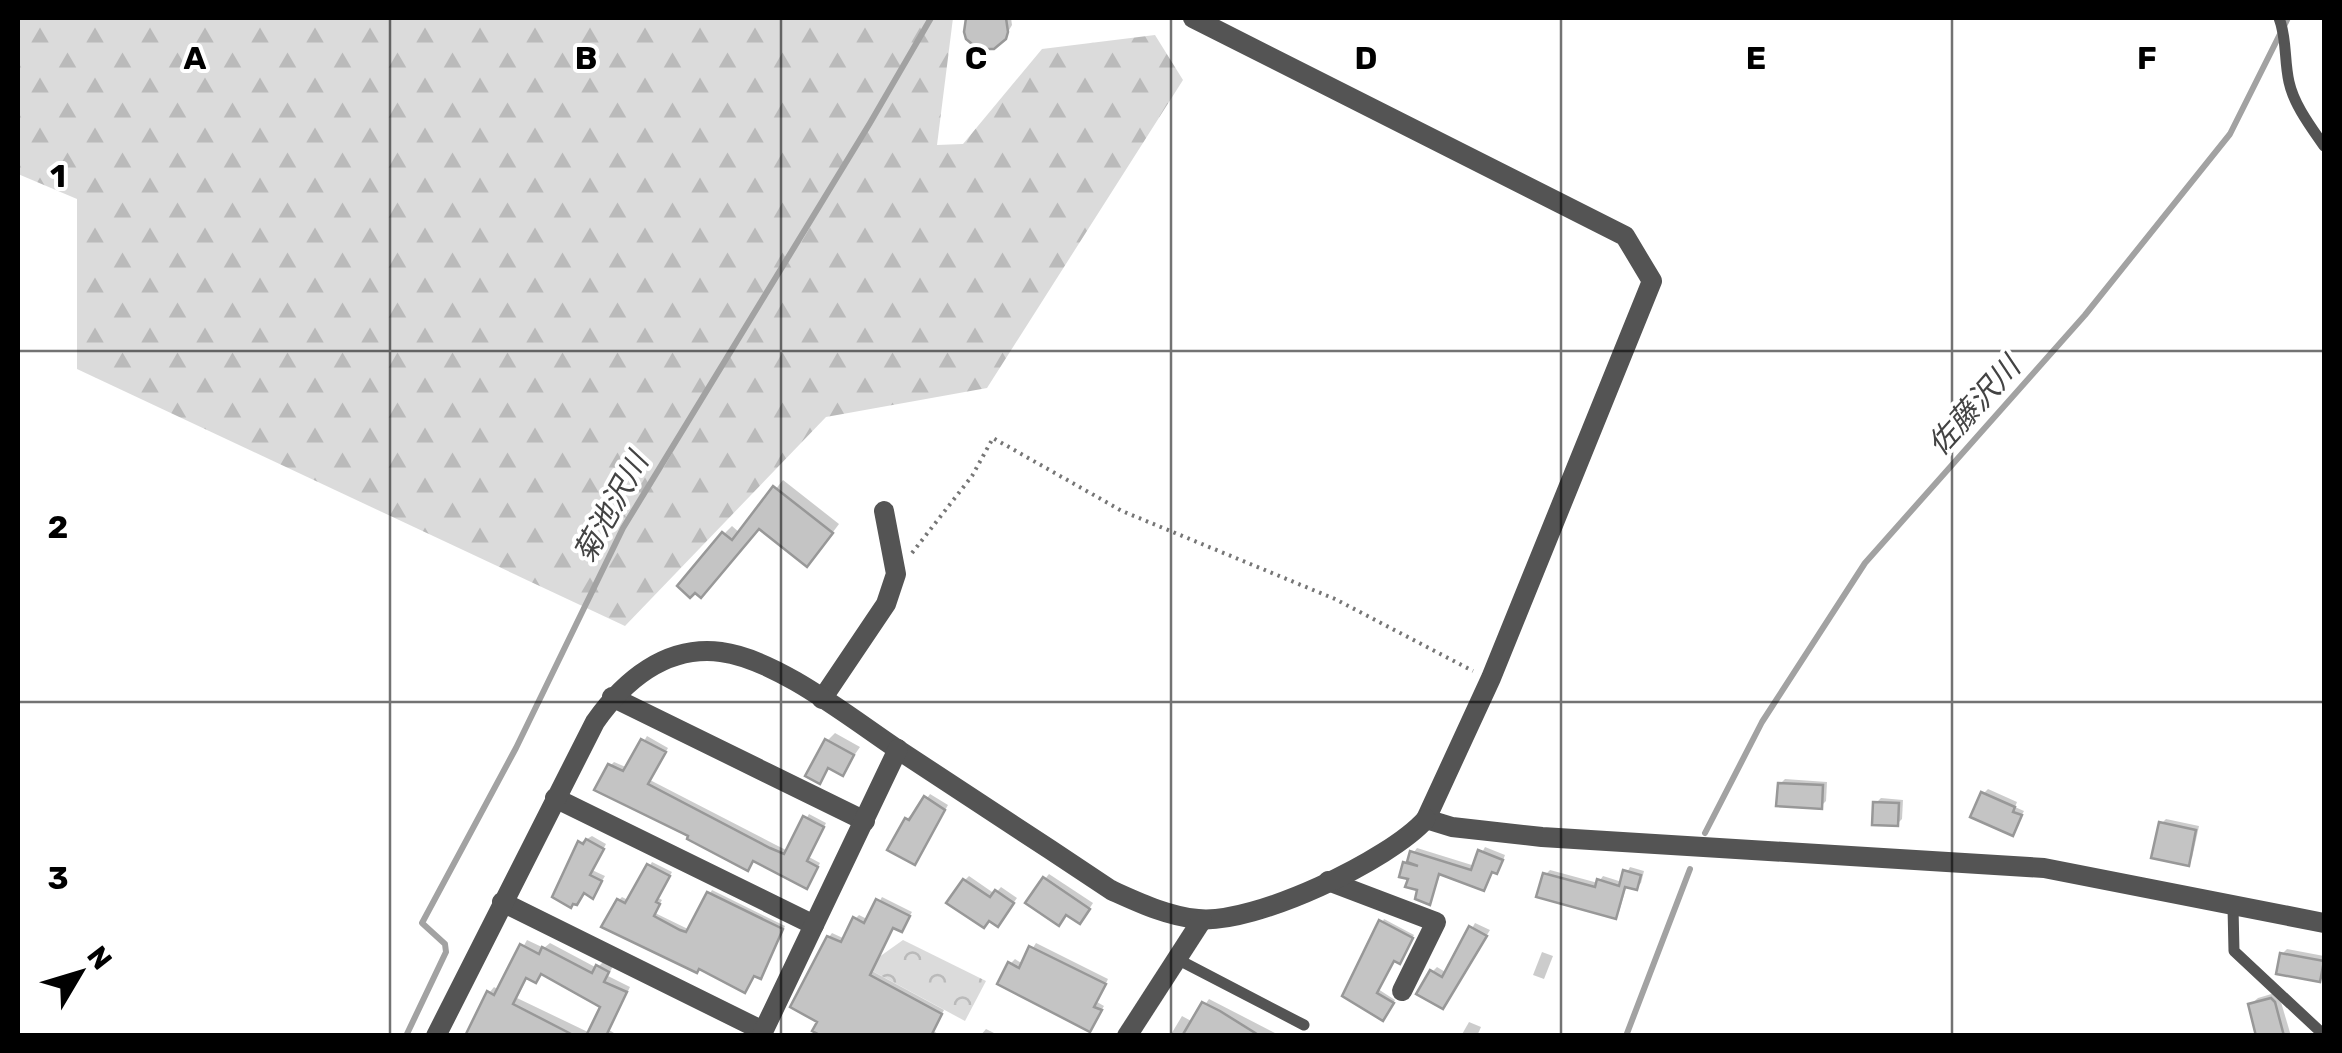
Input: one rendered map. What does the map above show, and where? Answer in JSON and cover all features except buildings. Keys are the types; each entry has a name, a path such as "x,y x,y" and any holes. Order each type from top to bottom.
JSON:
{"street":[{"path":"436,1036 595,722 612,698 644,670 691,652 753,660 822,699 1111,890 1164,914 1202,920 1262,912 1414,833 1426,819 1492,678 1652,281 1625,236 1192,18"},
{"path":"822,699 886,604 896,574 884,511"},
{"path":"612,698 864,820"},
{"path":"502,902 762,1033 898,749"},
{"path":"556,798 814,925"},
{"path":"1426,819 1452,827 1542,837 2044,868 2324,924"},
{"path":"1328,881 1436,922 1402,992"},
{"path":"1127,1036 1202,920"}],"lane":[{"path":"2279,18 2289,84 2304,117 2324,146"},
{"path":"2233,907 2234,951 2324,1035"},
{"path":"1177,959 1304,1025"}],"path":[{"path":"896,574 972,476 994,438 1122,511 1334,598 1444,658 1492,678"}],"green space":[{"path":"18,18 953,18 937,145 963,144 1042,49 1155,35 1183,80 987,388 826,417 625,626 77,369 77,199 18,174"},
{"path":"903,940 986,981 965,1021 865,967"}],"waterway":[{"name":"菊池沢川","path":"406,1036 446,952 445,944 422,923 516,748 623,528 931,18"},
{"name":"佐藤沢川","path":"1705,833 1762,722 1865,563 2085,315 2230,134 2288,18"},
{"name":"佐藤沢川","path":"1626,1036 1690,869"}]}
